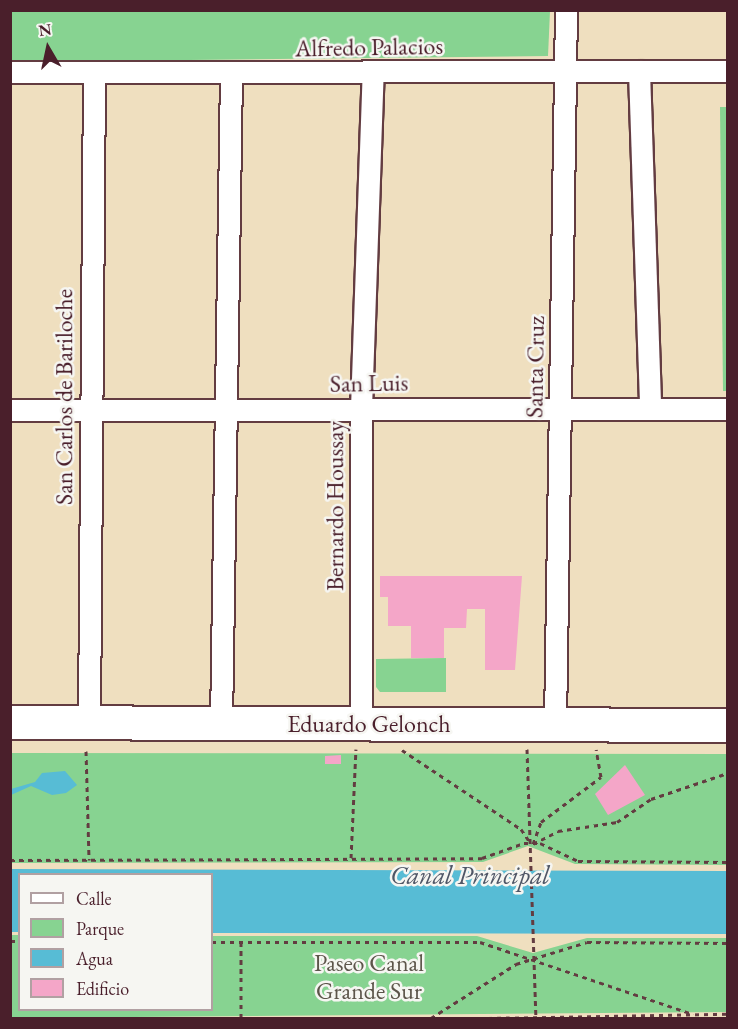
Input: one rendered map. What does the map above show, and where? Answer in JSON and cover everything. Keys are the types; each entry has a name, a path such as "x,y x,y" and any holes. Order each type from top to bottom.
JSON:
{"main road":[{"name":"Eduardo Gelonch","path":"10,722 88,737 221,724 358,736 555,724 728,725"}],"street":[{"name":"Santa Cruz","path":"555,724 566,10"},
{"name":"Alfredo Palacios","path":"10,72 231,75 565,69 728,71"},
{"path":"639,71 650,405"},
{"name":"San Carlos de Bariloche","path":"88,737 88,411 94,72"},
{"name":"Bernardo Houssay","path":"358,736 361,408 373,72"},
{"path":"221,724 224,410 231,75"},
{"name":"San Luis","path":"10,410 650,405 728,409"}],"path":[{"path":"351,858 358,736"},
{"path":"88,737 89,860"},
{"path":"401,749 521,829 532,846"},
{"path":"527,749 532,846 532,959 536,1016"},
{"path":"532,846 541,822 601,777 596,749"},
{"path":"532,846 558,831 617,822 651,799 728,773"},
{"path":"10,860 482,858 524,843 532,846 540,843 578,861 728,862"},
{"path":"213,942 480,942 693,1014"},
{"path":"240,1018 241,942"},
{"path":"431,1018 532,959 587,942 728,943"},
{"path":"488,1018 728,1014"}],"green space":[{"path":"10,11 550,11 548,56 11,62"},
{"path":"720,107 728,107 727,391 723,391"},
{"path":"446,658 446,692 380,692 376,687 376,659"},
{"path":"11,753 727,754 727,865 575,864 528,846 483,862 11,863"},
{"name":"Paseo Canal Grande Sur","path":"11,935 18,935 18,1011 213,1011 213,936 477,936 533,953 587,938 727,938 727,1012 11,1018"}],"water":[{"path":"65,771 77,785 66,793 52,795 31,786 11,795 11,789 35,782 42,773"},
{"name":"Canal Principal","path":"10,869 727,871 727,934 213,933 213,873 18,873 18,932 11,932"}],"building":[{"path":"380,576 522,576 515,670 485,670 485,609 467,609 466,628 444,628 444,658 411,658 411,626 388,626 388,597 380,597"},
{"path":"341,755 341,764 325,764 325,756"},
{"path":"625,765 645,795 608,815 595,794"}]}
